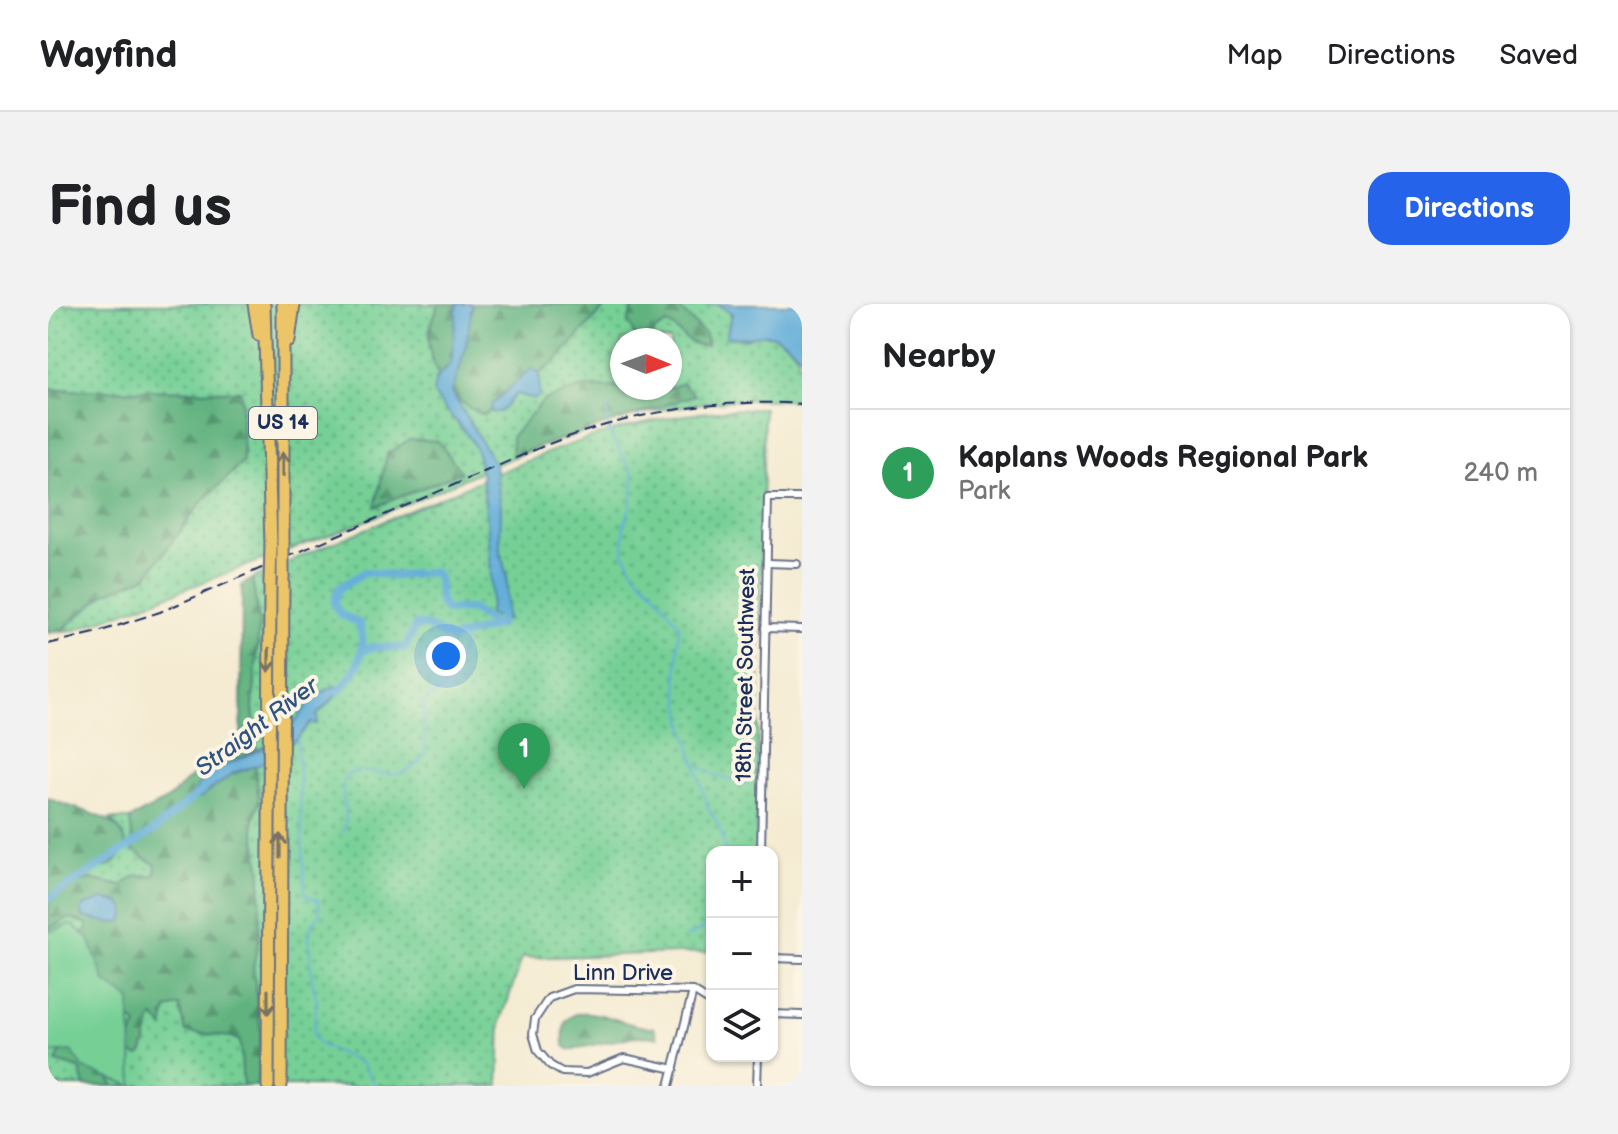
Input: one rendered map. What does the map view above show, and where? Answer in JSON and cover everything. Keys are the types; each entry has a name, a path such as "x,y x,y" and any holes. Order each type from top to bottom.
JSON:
{"highway":[{"path":"254,304 268,412"},
{"name":"US 14","path":"264,304 277,544 283,576 280,723 274,766 268,1086"},
{"name":"US 14","path":"283,304 283,409 277,544 270,582 268,728 274,766 283,1086"},
{"path":"283,409 294,304"}],"street":[{"name":"18th Street Southwest","path":"761,846 768,498 802,498"},
{"path":"767,563 797,564"},
{"path":"765,628 802,629"},
{"path":"778,958 802,959"},
{"name":"Linn Drive","path":"674,1069 624,1058 587,1073 562,1072 550,1065 538,1051 533,1034 535,1019 549,998 567,989 693,991 706,999"},
{"path":"669,1086 693,991"},
{"path":"778,1014 802,1015"},
{"path":"757,1086 758,1062"}],"green space":[{"path":"48,304 717,304 731,313 726,337 746,339 762,332 792,348 800,365 802,401 732,400 668,408 607,423 549,443 313,541 75,630 60,631 106,593 147,576 200,504 243,462 241,391 48,390"},
{"path":"439,304 608,304 556,361 484,415 453,394 444,384 432,360 429,331"},
{"path":"634,304 676,305 705,334 707,345 690,342 682,335 682,328 667,324 660,328 631,328 628,322"},
{"path":"682,383 695,395 682,399"},
{"path":"584,387 610,387 610,400 680,400 512,456 512,436 544,400"},
{"path":"48,390 241,391 243,462 200,504 147,576 106,593 60,631 48,633"},
{"path":"764,408 756,846 706,846 706,952 522,958 501,1021 499,1086 48,1086 48,920 75,912 165,987 259,1050 261,1033 253,967 261,885 253,824 259,800 255,766 291,743 291,727 276,741 249,754 257,749 253,707 259,623 252,579 554,450 632,426 716,411"},
{"path":"410,439 438,441 461,472 375,507 387,454"},
{"path":"252,579 259,623 253,707 257,749 218,770 192,794 201,797 230,775 255,766 259,800 253,824 261,872 259,938 253,967 261,1033 257,1086 243,1086 240,1041 231,1037 186,1032 180,1006 167,1009 163,1028 155,1017 152,1018 143,1052 139,1056 131,1053 130,1040 137,1026 133,1021 127,1024 78,933 87,931 88,924 69,918 48,929 48,798 104,818 114,824 126,842 114,863 92,869 80,882 90,879 121,886 135,876 155,875 156,865 134,851 130,819 167,800 218,751 241,736 242,585"},
{"path":"110,819 130,819 134,851 156,865 155,875 135,876 121,886 90,879 79,882 124,835"},
{"path":"71,924 89,939 105,982 130,999 133,1086 85,1069 71,1051 48,1053 48,932"},
{"path":"48,976 114,1086 85,1086 80,1069 56,1062 71,1031"},
{"path":"580,1013 599,1014 635,1025 654,1027 658,1037 635,1036 570,1050 564,1046 565,1025 570,1017"}],"water":[{"path":"457,304 472,304 466,347 452,392 495,465 501,507 500,548 507,578 506,620 488,614 491,584 488,532 479,459 465,432 433,392 436,378 451,364"},
{"path":"717,304 802,304 802,358 782,339 773,336 726,337 732,313"},
{"path":"532,368 539,374 539,396 534,399 516,394 500,412 491,412 491,405"},
{"path":"336,686 344,687 317,715 317,724 310,723 297,739 259,765 235,772 201,797 191,799 206,777 277,740 311,702"},
{"path":"103,899 121,903 126,912 123,921 111,923 83,917 81,910 85,905"}],"waterway":[{"path":"608,406 611,436 634,475 631,506 624,525 624,553 636,574 655,592 679,625 677,679 684,726 708,808 719,826 724,846"},
{"name":"Straight River","path":"337,692 356,669 362,652 362,633 359,623 340,614 334,604 338,589 365,572 395,576 434,572 439,581 440,601 446,610 471,609 496,626 500,624 500,612"},
{"path":"362,651 373,647 405,648 416,625 426,626 451,639 496,626"},
{"path":"343,832 346,818 344,777 355,771 400,774 416,765 425,755 423,706 427,698 446,688 462,648 464,634"},
{"path":"297,739 305,894 319,901 320,915 312,924 309,936 317,1001 313,1036 319,1044 362,1064 376,1086"},
{"path":"699,766 718,777 748,784"},
{"name":"Straight River","path":"48,899 152,832 201,791"},
{"path":"687,937 702,929 708,918"}],"railway":[{"path":"48,644 160,612 577,434 672,410 737,403 802,404"}],"place":[{"name":"Kaplans Woods Regional Park","path":"524,789"}]}
